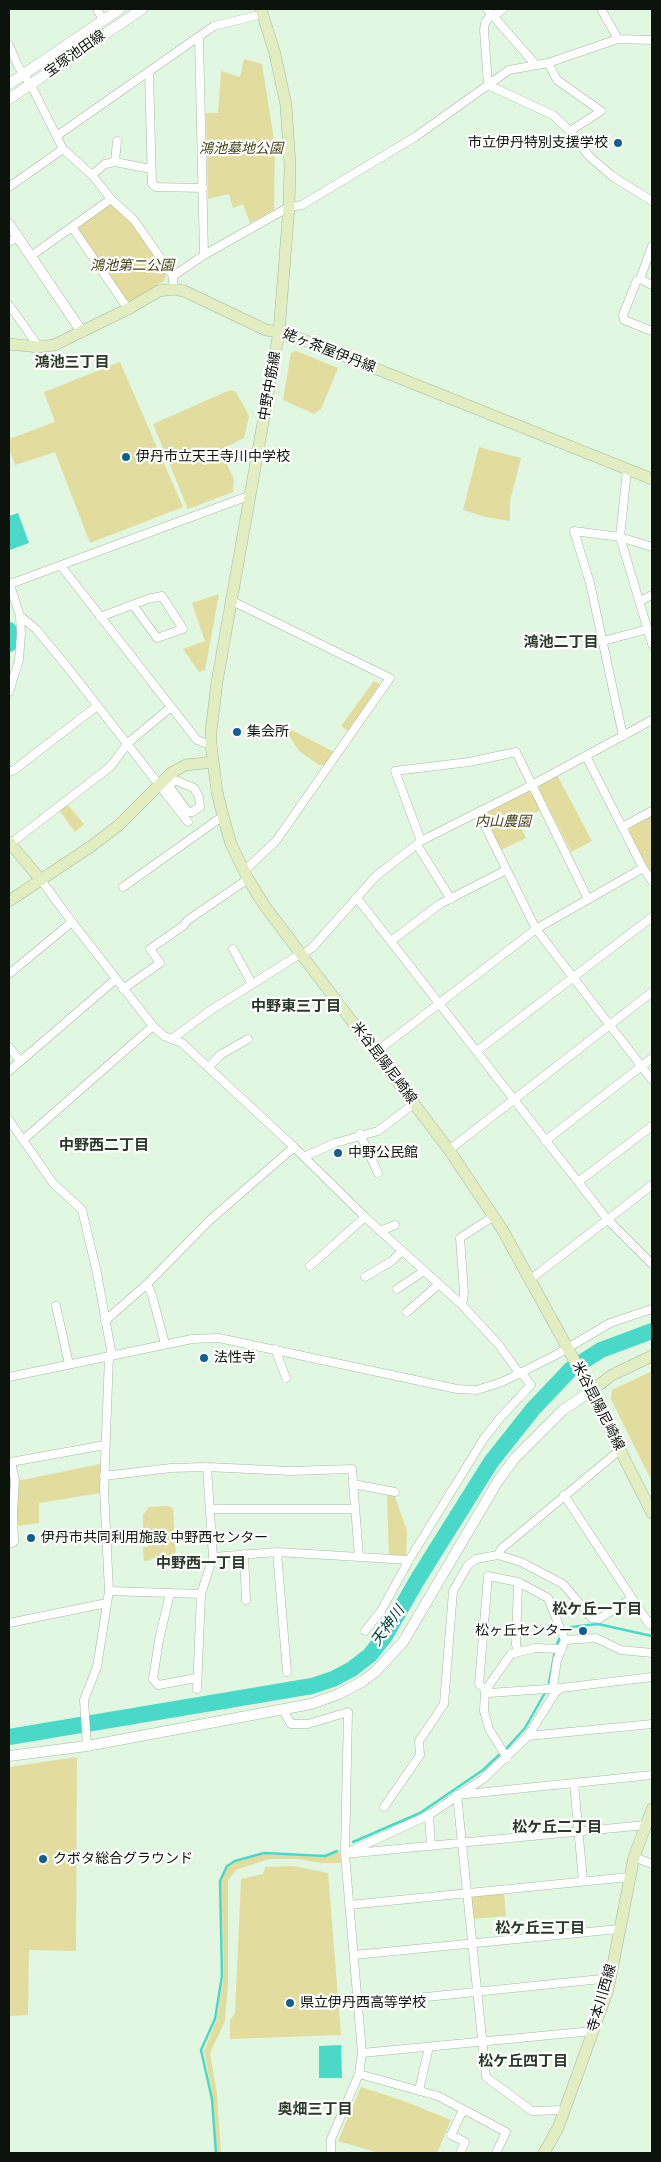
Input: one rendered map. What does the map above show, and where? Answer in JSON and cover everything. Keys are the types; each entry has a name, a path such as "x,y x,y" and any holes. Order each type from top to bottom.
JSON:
{"main road":[{"name":"中野中筋線","path":"213,762 211,745 217,682 279,332 289,207 290,165 286,105 262,11"},
{"name":"姥ヶ茶屋伊丹線","path":"173,289 184,291 266,330 279,332 652,479"},
{"path":"9,344 39,347 54,345 128,309 159,290 173,289"},
{"path":"9,901 119,825 144,802 165,787 171,773 186,765 213,762"},
{"name":"米谷昆陽尼崎線","path":"213,762 223,816 231,844 246,875 264,905 449,1150 494,1216 531,1279 591,1391 652,1513"},
{"path":"9,843 41,880"},
{"path":"591,1391 612,1375 652,1356"},
{"name":"寺本川西線","path":"544,2153 558,2128 611,1978 629,1877 634,1857 652,1809"}],"street":[{"path":"97,9 103,20"},
{"path":"9,84 120,9"},
{"name":"宝塚池田線","path":"9,99 142,9"},
{"path":"488,85 485,23 491,13 503,9"},
{"path":"601,9 618,38"},
{"path":"58,135 214,26 262,11"},
{"path":"491,13 536,65"},
{"path":"199,38 204,256"},
{"path":"173,276 289,207 302,205 415,137 509,70 548,63 618,38 652,40"},
{"path":"9,45 23,74 31,84 58,135 63,149 92,175 111,199 134,220 173,276 173,289"},
{"path":"548,63 557,80 601,111 570,131"},
{"path":"149,72 152,184 156,187 203,188"},
{"path":"488,85 553,115 570,131 589,156 612,176 652,201"},
{"path":"115,162 117,141"},
{"path":"9,187 63,149"},
{"path":"92,175 105,164 115,162 151,169"},
{"path":"31,256 111,199"},
{"path":"9,224 13,240 31,256 82,332"},
{"path":"72,227 128,309"},
{"path":"652,246 640,279 637,280 623,314 624,320 652,331"},
{"path":"640,279 652,285"},
{"path":"9,305 39,347"},
{"path":"627,470 620,537 652,644"},
{"path":"9,692 18,660 20,616 9,583 61,566 251,495"},
{"path":"624,736 590,583 574,531 620,537 652,547"},
{"path":"61,566 197,740 211,745"},
{"path":"640,601 652,595"},
{"path":"100,617 133,605 162,596 183,629 157,638 133,605"},
{"path":"123,989 160,963 150,949 183,926 188,920 246,875 276,841 390,678 232,601"},
{"path":"20,616 36,629 97,706 165,787 188,812 192,812 200,807 199,797 194,788 175,780 165,787"},
{"path":"603,641 648,629"},
{"path":"9,772 97,706"},
{"path":"9,843 110,767 128,743 171,707"},
{"path":"172,1039 208,1012 312,948 376,876 419,843 652,720"},
{"path":"451,899 419,843 395,771 469,762 516,752 588,899"},
{"path":"586,756 642,868 652,881"},
{"path":"165,787 188,822"},
{"path":"622,827 652,811"},
{"path":"478,812 536,929 652,1080"},
{"path":"123,887 138,880 170,848 223,816"},
{"path":"376,1052 536,929 642,868"},
{"path":"391,941 440,904 506,870"},
{"path":"41,880 153,1026 164,1036 182,1043 306,1158 365,1217 462,1305 499,1345 519,1373 531,1385 500,1418 483,1440 409,1560 381,1611 365,1631"},
{"path":"357,898 607,1220 652,1262"},
{"path":"477,1051 652,917"},
{"path":"9,974 72,922"},
{"path":"233,949 252,984"},
{"path":"9,1071 116,979"},
{"path":"449,1150 652,992"},
{"path":"23,1140 153,1026"},
{"path":"208,1067 220,1055 248,1039"},
{"path":"9,1047 20,1060"},
{"path":"545,1140 652,1058"},
{"path":"306,1158 308,1155 335,1143 378,1130 414,1103"},
{"path":"9,1120 52,1183 82,1210 97,1273 111,1356 104,1476 110,1591 97,1667 84,1700 87,1742"},
{"path":"578,1182 652,1126"},
{"path":"360,1134 362,1142 378,1173"},
{"path":"105,1322 147,1284 210,1220 294,1147"},
{"path":"531,1279 652,1186"},
{"path":"462,1305 464,1293 460,1238 494,1216"},
{"path":"310,1266 365,1217"},
{"path":"380,1231 395,1225"},
{"path":"365,1277 392,1261 402,1251"},
{"path":"397,1289 424,1271"},
{"path":"147,1284 152,1295 164,1344"},
{"path":"407,1312 438,1285"},
{"path":"56,1306 62,1319 69,1364"},
{"path":"9,1377 164,1344 192,1339 219,1338 467,1390 486,1388 569,1351 610,1323 652,1309"},
{"path":"275,1349 286,1378"},
{"path":"9,1756 283,1710 311,1704 339,1694 364,1680 390,1658 403,1642 506,1469 552,1420 591,1391"},
{"path":"9,1544 14,1542 15,1480 10,1462 105,1445"},
{"path":"498,1555 501,1549 621,1449"},
{"path":"104,1476 171,1468 207,1467 290,1471 352,1469 359,1558"},
{"path":"197,1689 201,1594 214,1557 207,1467"},
{"path":"353,1484 395,1492"},
{"path":"564,1495 649,1624 652,1622"},
{"path":"210,1510 355,1509"},
{"path":"214,1557 277,1552 409,1560"},
{"path":"277,1552 287,1672"},
{"path":"244,1554 246,1600"},
{"path":"385,1801 411,1760 420,1755 419,1741 426,1724 444,1704 453,1591 468,1565 476,1559 498,1555 521,1562 563,1584 592,1618 599,1619 632,1598"},
{"path":"344,1854 429,1815 483,1779 528,1736 555,1693 557,1687 557,1660 565,1640 548,1598 518,1582 488,1576 480,1684 489,1693 557,1687 652,1677"},
{"path":"518,1582 516,1645 518,1652"},
{"path":"110,1591 201,1594"},
{"path":"170,1593 159,1640 153,1679 158,1685 197,1678"},
{"path":"9,1623 107,1603"},
{"path":"565,1640 596,1638 621,1650 652,1653"},
{"path":"506,1758 489,1729 484,1711 485,1690 506,1659 518,1652 541,1647 562,1649"},
{"path":"283,1710 291,1724 308,1724 348,1712 344,1854 362,2053 359,2074 331,2140 331,2153"},
{"path":"528,1736 652,1724"},
{"path":"457,1795 652,1775"},
{"path":"574,1783 583,1881"},
{"path":"457,1795 487,2079 532,2111 564,2110"},
{"path":"429,1815 431,1846"},
{"path":"344,1854 646,1825"},
{"path":"634,1857 652,1864"},
{"path":"349,1905 629,1877"},
{"path":"354,1955 619,1928"},
{"path":"358,2004 611,1978"},
{"path":"362,2053 593,2031"},
{"path":"419,2090 429,2047"},
{"path":"359,2074 438,2096 506,2132 496,2153"},
{"path":"460,2153 465,2142 452,2135 463,2110"}],"green space":[{"name":"鴻池墓地公園","path":"244,59 262,64 275,146 274,210 250,223 243,204 233,208 229,194 208,199 206,113 218,113 221,71 240,77"},
{"name":"鴻池第二公園","path":"110,203 129,219 166,274 164,281 128,303 77,228"},
{"path":"296,351 338,368 321,409 314,414 283,400 291,353"},
{"path":"120,362 183,507 90,543 55,452 15,465 9,449 9,439 55,422 44,392"},
{"path":"230,390 236,392 249,416 244,438 220,450 234,479 233,492 188,509 153,424"},
{"path":"479,447 521,458 510,501 510,521 486,517 463,510"},
{"path":"219,594 205,670 199,672 183,649 205,641 192,603"},
{"path":"374,681 380,684 348,731 341,726"},
{"path":"286,727 334,752 325,765 319,765 299,751 285,729"},
{"path":"557,775 592,841 571,852 539,789 540,785"},
{"name":"内山農園","path":"528,791 533,792 541,810 518,821 526,838 501,850 485,816 486,812"},
{"path":"67,804 84,824 75,832 59,810"},
{"path":"652,816 652,875 646,868 629,832 630,828"},
{"path":"652,1371 652,1482 611,1399 612,1390"},
{"path":"100,1464 101,1493 39,1503 39,1523 17,1526 17,1481"},
{"path":"387,1493 394,1494 407,1531 406,1559 389,1557"},
{"path":"168,1506 173,1508 176,1558 152,1558 151,1560 144,1561 143,1547 148,1547 148,1537 143,1537 143,1515 149,1507"},
{"name":"クボタ総合グラウンド","path":"77,1757 76,1951 29,1950 28,2015 9,2016 9,1767"},
{"path":"340,1851 341,1863 321,1863 297,1859 269,1859 236,1870 228,1880 228,1985 225,2021 210,2053 217,2094 221,2153 217,2153 213,2098 204,2051 217,2019 224,1975 221,1881 228,1866 265,1854 324,1857"},
{"path":"293,1866 328,1873 341,2035 230,2039 230,2020 235,2013 241,1879 263,1874 265,1867"},
{"path":"504,1892 506,1916 473,1919 471,1895"},
{"path":"361,2087 404,2101 451,2120 437,2153 379,2153 338,2141"}],"water":[{"path":"18,513 29,543 10,550 9,516"},
{"path":"341,2045 342,2078 319,2078 319,2046"}],"waterway":[{"path":"9,630 9,644"},
{"name":"天神川","path":"9,1737 312,1686 333,1679 352,1669 370,1655 385,1636 419,1577 491,1462 533,1409 571,1369 601,1350 652,1331"},
{"path":"557,1644 563,1631 571,1627 598,1624 652,1636"},
{"path":"549,1683 555,1651"},
{"path":"505,1750 525,1728 546,1691"},
{"path":"353,1842 420,1813 483,1770 499,1755"},
{"path":"216,2153 212,2099 201,2050 215,2019 222,1976 220,1881 227,1866 235,1861 264,1853 325,1856 337,1851"}],"place":[{"name":"市立伊丹特別支援学校","path":"618,143"},
{"name":"伊丹市立天王寺川中学校","path":"126,457"},
{"name":"集会所","path":"237,732"},
{"name":"中野公民館","path":"338,1153"},
{"name":"法性寺","path":"204,1358"},
{"name":"伊丹市共同利用施設 中野西センター","path":"31,1538"},
{"name":"松ヶ丘センター","path":"583,1631"},
{"name":"クボタ総合グラウンド","path":"43,1859"},
{"name":"県立伊丹西高等学校","path":"290,2003"}],"district":[{"name":"鴻池三丁目","path":"72,363"},
{"name":"鴻池二丁目","path":"561,643"},
{"name":"中野東三丁目","path":"296,1007"},
{"name":"中野西二丁目","path":"104,1146"},
{"name":"中野西一丁目","path":"201,1564"},
{"name":"松ケ丘一丁目","path":"597,1610"},
{"name":"松ケ丘二丁目","path":"557,1828"},
{"name":"松ケ丘三丁目","path":"540,1929"},
{"name":"松ケ丘四丁目","path":"523,2062"},
{"name":"奥畑三丁目","path":"315,2110"}]}
